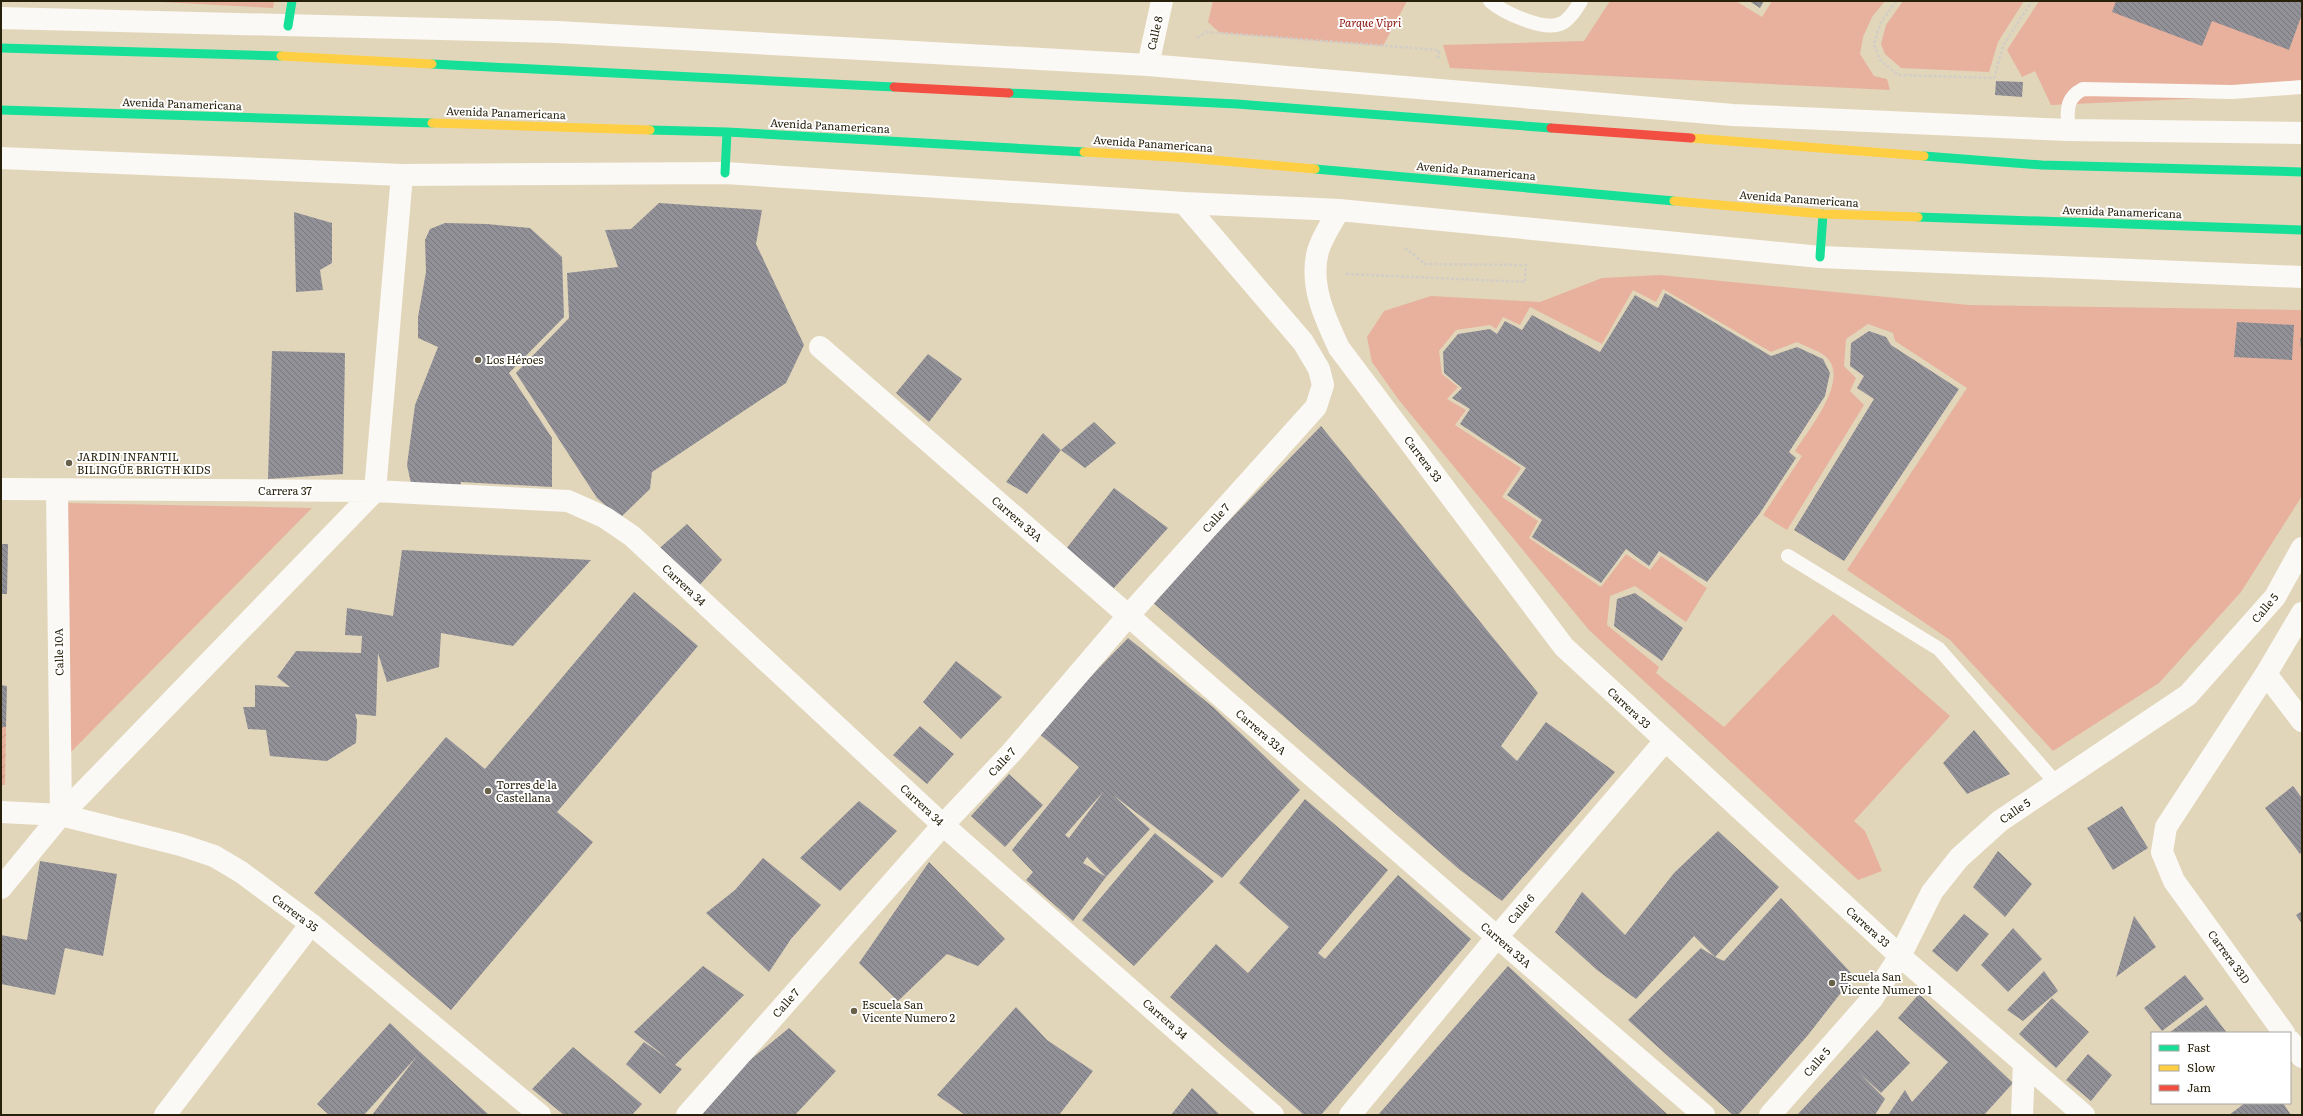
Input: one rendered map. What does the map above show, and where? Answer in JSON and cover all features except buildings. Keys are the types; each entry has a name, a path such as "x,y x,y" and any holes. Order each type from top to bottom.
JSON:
{"main road":[{"path":"288,26 292,1"},
{"path":"1,48 298,57 1237,104 2042,165 2302,172"},
{"name":"Avenida Panamericana","path":"1,110 727,132 1188,158 1823,214 2302,230"},
{"path":"725,173 727,132"},
{"path":"1820,257 1823,214"}],"street":[{"name":"Calle 8","path":"1148,65 1162,1"},
{"path":"1,18 558,32 1148,65 1734,115 2068,130 2302,133"},
{"path":"1,158 402,175 725,173 1184,202 1339,210 1820,257 2302,277"},
{"path":"1,888 61,815 375,491 402,175"},
{"name":"Calle 7","path":"687,1115 943,825 1011,753 1128,616 1316,407 1323,385 1319,369 1303,342 1184,202"},
{"name":"Carrera 33","path":"1339,210 1318,251 1314,281 1325,318 1339,348 1564,647 1900,956 2084,1115"},
{"name":"Carrera 33A","path":"820,347 1497,937 1704,1115"},
{"name":"Carrera 37","path":"1,489 375,491 568,501"},
{"name":"Calle 10A","path":"57,490 61,815"},
{"name":"Carrera 34","path":"568,501 604,517 632,536 943,825 1273,1115"},
{"name":"Calle 5","path":"1770,1115 1872,999 1900,956 1932,892 1959,858 2000,821 2188,695 2275,597 2302,548"},
{"name":"Carrera 33D","path":"2283,1032 2174,881 2162,852 2166,827 2266,674 2302,613"},
{"path":"2266,674 2302,720"},
{"name":"Calle 6","path":"1350,1115 1497,937 1665,741"},
{"name":"Carrera 35","path":"1,812 61,815 181,845 214,856 241,872 311,924 540,1115"},
{"path":"165,1115 311,924"},
{"path":"2291,1042 2302,1057"},
{"path":"2022,1115 2024,1063"}],"lane":[{"path":"1490,1 1500,10 1544,25 1560,24 1573,13 1581,1"},
{"path":"2068,130 2068,104 2074,94 2083,89 2232,92 2302,87"},
{"path":"1788,556 1939,649 2056,783"}],"path":[{"path":"1896,1 1880,24 1874,44 1880,60 1898,75 1994,78 2003,46 2032,1"},
{"path":"1318,251 1342,274 1525,282 1526,265 1425,264 1406,250"}],"green space":[{"path":"141,1 274,1 273,8"},
{"name":"Parque Vipri","path":"1213,1 1407,1 1383,46 1220,33 1208,22"},
{"path":"1610,1 1736,1 1762,17 1772,1 1885,1 1872,17 1863,37 1860,54 1874,76 1887,79 1890,90 1450,68 1443,45 1584,41"},
{"path":"1903,1 2024,1 1998,42 1989,72 1901,68 1885,54 1881,44 1886,25"},
{"path":"2039,1 2302,1 2302,94 2051,105 2035,71 2022,77 2007,50"},
{"path":"1660,275 1969,305 2302,310 2302,496 2241,592 2159,683 2053,751 1950,640 1847,570 1967,388 1895,341 1893,333 1868,324 1846,339 1844,366 1856,378 1850,391 1864,405 1787,530 1763,515 1802,456 1795,451 1817,418 1831,390 1834,377 1832,366 1822,354 1797,342 1771,352 1663,289 1656,302 1633,290 1602,344 1530,307 1520,325 1503,317 1496,329 1490,325 1456,330 1439,351 1442,374 1458,387 1447,399 1466,410 1455,425 1521,468 1502,497 1538,521 1529,538 1601,587 1626,554 1650,570 1661,556 1707,588 1686,622 1635,586 1610,596 1607,625 1659,667 1656,673 1724,727 1833,614 1950,716 1854,821 1865,831 1882,871 1858,880 1589,630 1398,399 1372,362 1367,337 1384,311 1431,296 1540,302 1602,278"},
{"path":"66,503 312,508 65,758"},
{"path":"1,727 6,727 5,785 1,785"}],"traffic: fast":[{"path":"288,26 292,1"},
{"path":"1,48 281,56"},
{"path":"432,64 894,87"},
{"path":"1009,93 1237,104 1551,128"},
{"path":"1,110 432,123"},
{"path":"650,130 727,132 1084,152"},
{"path":"725,173 727,132"},
{"path":"1924,156 2042,165 2302,172"},
{"path":"1315,169 1674,201"},
{"path":"1820,257 1823,214"},
{"path":"1918,217 2302,230"}],"traffic: slow":[{"path":"281,56 432,64"},
{"path":"432,123 650,130"},
{"path":"1691,138 1924,156"},
{"path":"1084,152 1188,158 1315,169"},
{"path":"1674,201 1823,214 1918,217"}],"traffic: jam":[{"path":"894,87 1009,93"},
{"path":"1551,128 1691,138"}],"place":[{"name":"Los Héroes","path":"478,360"},
{"name":"JARDIN INFANTIL BILINGÜE BRIGTH KIDS","path":"69,463"},
{"name":"Torres de la Castellana","path":"488,791"},
{"name":"Escuela San Vicente Numero 1","path":"1832,983"},
{"name":"Escuela San Vicente Numero 2","path":"854,1011"}]}
